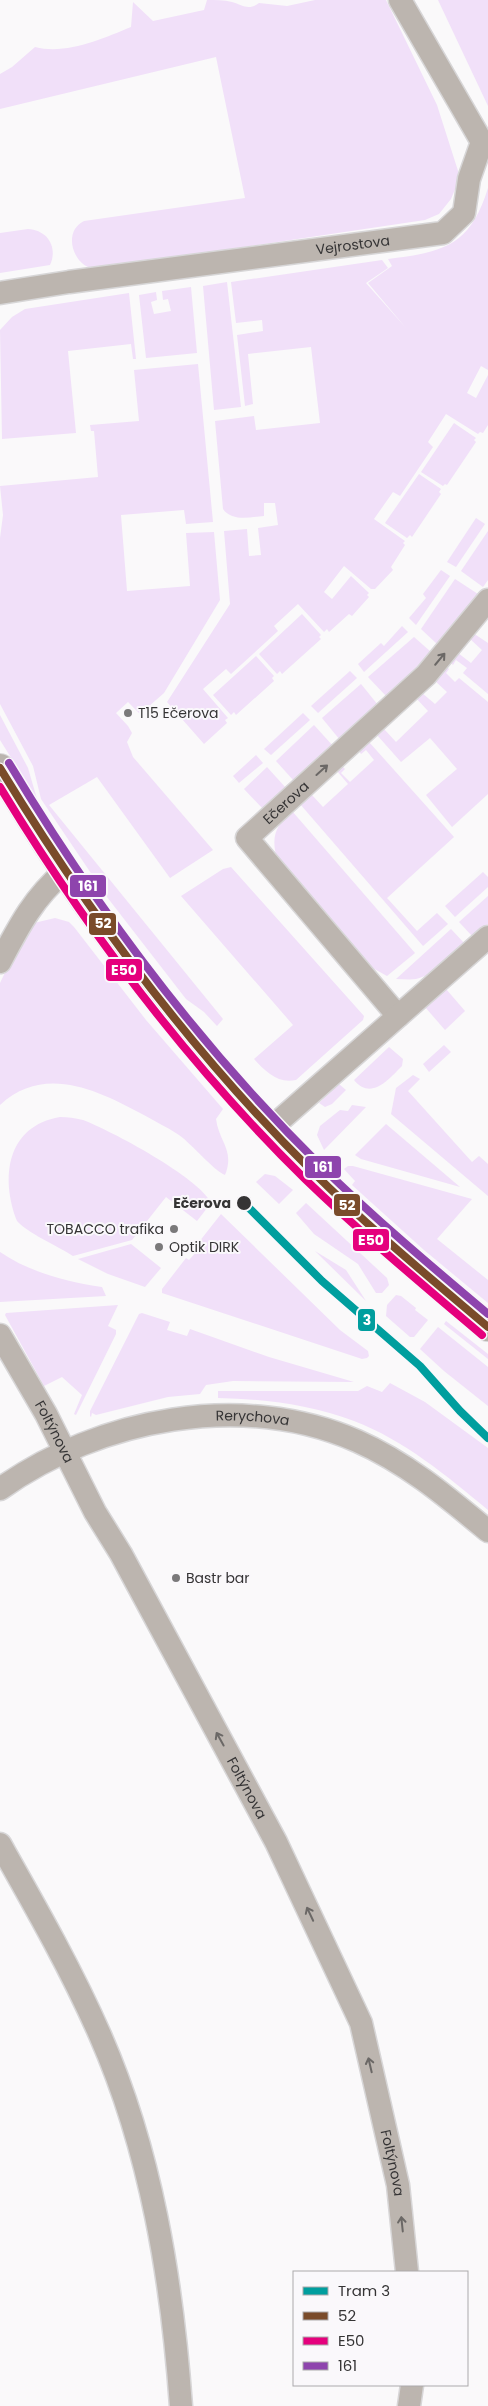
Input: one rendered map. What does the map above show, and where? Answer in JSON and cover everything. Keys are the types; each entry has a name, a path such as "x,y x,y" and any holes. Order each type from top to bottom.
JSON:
{"street":[{"name":"Vejrostova","path":"0,293 69,282 443,233 464,213 469,179 482,142 400,0"},
{"name":"Ečerova","path":"398,1016 246,838 426,675 488,600"},
{"path":"0,768 64,872 130,964 200,1051 270,1129 363,1220 488,1327"},
{"path":"0,962 22,920 46,888 64,872"},
{"path":"270,1129 488,937"},
{"name":"Foltýnova","path":"0,1335 66,1452 95,1512 121,1554 276,1842 361,2023 398,2186 407,2271"},
{"name":"Rerychova","path":"0,1489 29,1468 116,1433 188,1417 234,1416 287,1421 337,1433 390,1458 429,1483 488,1531"},
{"path":"0,1844 70,1972 100,2036 128,2111 146,2167 163,2254 181,2406"},
{"path":"409,2406 412,2386"}],"shaded area":[{"path":"207,0 229,1 246,7 252,7 259,3 287,6 315,0 386,0 437,105 460,177 451,199 439,214 425,220 97,269 82,263 73,249 72,241 73,233 77,226 84,221 245,198 216,57 0,109 0,74 12,67 35,47 59,49 71,47 96,41 131,27 133,2 153,21 204,10"},
{"path":"438,0 488,0 488,106"},
{"path":"488,188 488,370 481,366 467,393 476,398 488,375 488,425 483,433 480,432 478,434 446,414 428,442 433,447 400,496 393,492 374,519 405,541 403,543 405,545 391,567 393,570 375,589 371,589 344,566 324,592 332,599 351,576 369,593 367,595 369,597 352,616 349,614 329,632 327,629 324,632 298,604 274,626 278,631 231,674 226,669 203,689 228,718 225,720 227,723 204,744 167,702 230,604 224,531 247,529 249,556 261,555 258,528 278,525 275,503 264,503 264,516 248,518 231,516 223,509 215,421 254,416 256,430 320,423 311,347 248,354 253,404 245,406 237,335 263,331 262,320 236,323 231,282 382,260 388,268 366,283 406,328 368,283 392,266 388,259 425,253 452,243 473,223"},
{"path":"28,229 35,230 46,236 53,252 50,265 0,273 0,233"},
{"path":"227,282 241,407 214,410 203,286"},
{"path":"191,287 197,353 146,358 139,295 156,292 157,300 151,302 154,314 171,311 168,299 163,300 162,291"},
{"path":"129,293 136,359 133,359 131,344 68,351 76,433 2,439 0,330 12,317 25,309"},
{"path":"198,364 213,522 186,524 184,510 121,515 127,591 190,586 186,533 214,532 220,600 164,693 140,714 128,702 116,713 132,733 127,742 133,757 213,850 170,878 97,777 49,805 223,1019 217,1026 204,1012 186,999 107,897 41,799 33,766 0,704 0,538 3,515 0,486 98,477 94,431 91,431 90,425 139,421 134,370"},
{"path":"454,423 476,438 474,440 476,442 447,485 443,486 421,472"},
{"path":"419,474 441,489 439,492 441,494 412,537 410,535 407,538 385,523"},
{"path":"476,518 485,524 456,567 447,562"},
{"path":"488,531 488,580 483,587 461,571"},
{"path":"441,570 450,576 416,625 409,618 426,598 423,594"},
{"path":"455,579 478,594 437,644 421,629"},
{"path":"302,614 321,635 319,637 321,639 282,674 280,671 277,674 259,654"},
{"path":"402,626 408,632 364,672 358,664 381,643 384,646"},
{"path":"473,633 488,643 488,694 463,673 467,668 456,660 453,665 450,662 458,653 471,663 482,650 469,638"},
{"path":"414,637 431,652 387,697 368,677"},
{"path":"256,656 274,676 272,678 274,681 236,715 234,712 231,715 213,695"},
{"path":"446,666 449,669 446,673 455,682 459,678 488,702 488,794 452,827 426,795 457,769 430,738 401,762 377,735 384,729 396,742 428,711 416,698 422,693 435,704 447,692 434,680"},
{"path":"350,671 357,678 318,713 311,706"},
{"path":"361,684 378,705 340,740 322,718"},
{"path":"303,713 310,720 271,755 264,749"},
{"path":"0,715 28,768 37,799 0,740"},
{"path":"314,725 333,746 294,781 276,761"},
{"path":"369,742 454,837 387,898 417,931 437,913 448,924 423,946 300,804 311,794 323,807 348,784 337,771 342,766 345,769 341,773 350,782 374,760 366,750 361,754 359,751"},
{"path":"256,755 263,763 239,783 233,776"},
{"path":"267,767 286,788 263,809 244,789"},
{"path":"292,811 415,953 387,976 369,966 277,859 274,844 276,832"},
{"path":"231,867 364,1016 363,1020 296,1080 278,1079 254,1059 293,1025 181,896 223,869"},
{"path":"483,872 488,877 488,887 455,917 445,906"},
{"path":"488,896 488,924 473,937 459,922"},
{"path":"55,918 69,922 74,927 146,1020 223,1109 216,1119 227,1152 228,1166 225,1175 214,1168 174,1132 125,1105 89,1090 71,1085 52,1084 34,1086 17,1093 0,1105 0,983 23,935 34,923"},
{"path":"451,929 465,944 430,974 414,979 396,979"},
{"path":"446,989 465,1011 445,1030 425,1007"},
{"path":"444,1045 451,1052 429,1072 423,1064"},
{"path":"389,1047 403,1059 402,1066 386,1082 379,1086 367,1088 360,1086 354,1080"},
{"path":"413,1075 420,1079 408,1091 472,1162 479,1156 488,1164 488,1196 391,1114 396,1088"},
{"path":"339,1084 346,1090 332,1104 325,1107 319,1103"},
{"path":"352,1105 366,1107 324,1150 317,1135 320,1126 340,1110 348,1111"},
{"path":"60,1117 83,1120 132,1144 173,1168 190,1181 211,1203 197,1221 166,1197 132,1240 73,1256 43,1239 17,1221 9,1187 9,1171 12,1156 19,1142 29,1131 42,1122"},
{"path":"386,1124 460,1187 361,1159 355,1155"},
{"path":"348,1166 472,1199 437,1239 488,1280 488,1303 424,1250 352,1185 355,1181 344,1169"},
{"path":"265,1174 275,1176 293,1190 279,1204 256,1182"},
{"path":"306,1203 387,1278 389,1285 382,1293 376,1293 358,1264 314,1234 296,1213"},
{"path":"221,1214 340,1330 368,1351 369,1356 362,1359 162,1293 162,1289 186,1258 189,1260 198,1250 195,1247"},
{"path":"131,1244 161,1268 145,1287 108,1274 78,1259"},
{"path":"315,1251 346,1270 366,1301"},
{"path":"0,1252 36,1271 75,1282 102,1287 106,1296 0,1302"},
{"path":"396,1295 401,1296 428,1320 414,1337 410,1337 386,1316 387,1305"},
{"path":"118,1305 108,1326 116,1330 116,1334 76,1415 74,1414 82,1395 62,1377 44,1386 5,1315 6,1313"},
{"path":"142,1313 170,1322 167,1330 187,1336 190,1329 269,1357 354,1382 233,1381 206,1385 200,1394 168,1397 96,1415 92,1413 91,1417 90,1411 139,1314"},
{"path":"446,1321 488,1354 488,1359 444,1324"},
{"path":"438,1327 488,1367 488,1406 420,1349"},
{"path":"390,1383 425,1402 488,1448 488,1510 441,1472 408,1449 354,1421 338,1415 288,1404 218,1398 218,1391 358,1391 367,1386 382,1392"}],"tram line":[{"name":"3","path":"244,1203 322,1281 420,1366 460,1411 488,1438"}],"transit line":[{"name":"161","path":"9,763 78,871 114,923 152,974 233,1073 276,1120 361,1204 488,1314"},
{"name":"52","path":"0,768 69,876 106,928 144,980 225,1079 268,1126 355,1212 488,1327"},
{"name":"E50","path":"0,787 67,892 103,943 180,1042 220,1089 262,1135 327,1200 392,1259 482,1335"}],"place":[{"name":"T15 Ečerova","path":"128,713"},
{"name":"Ečerova","path":"244,1203"},
{"name":"TOBACCO trafika","path":"174,1229"},
{"name":"Optik DIRK","path":"159,1247"},
{"name":"Bastr bar","path":"176,1578"}]}
